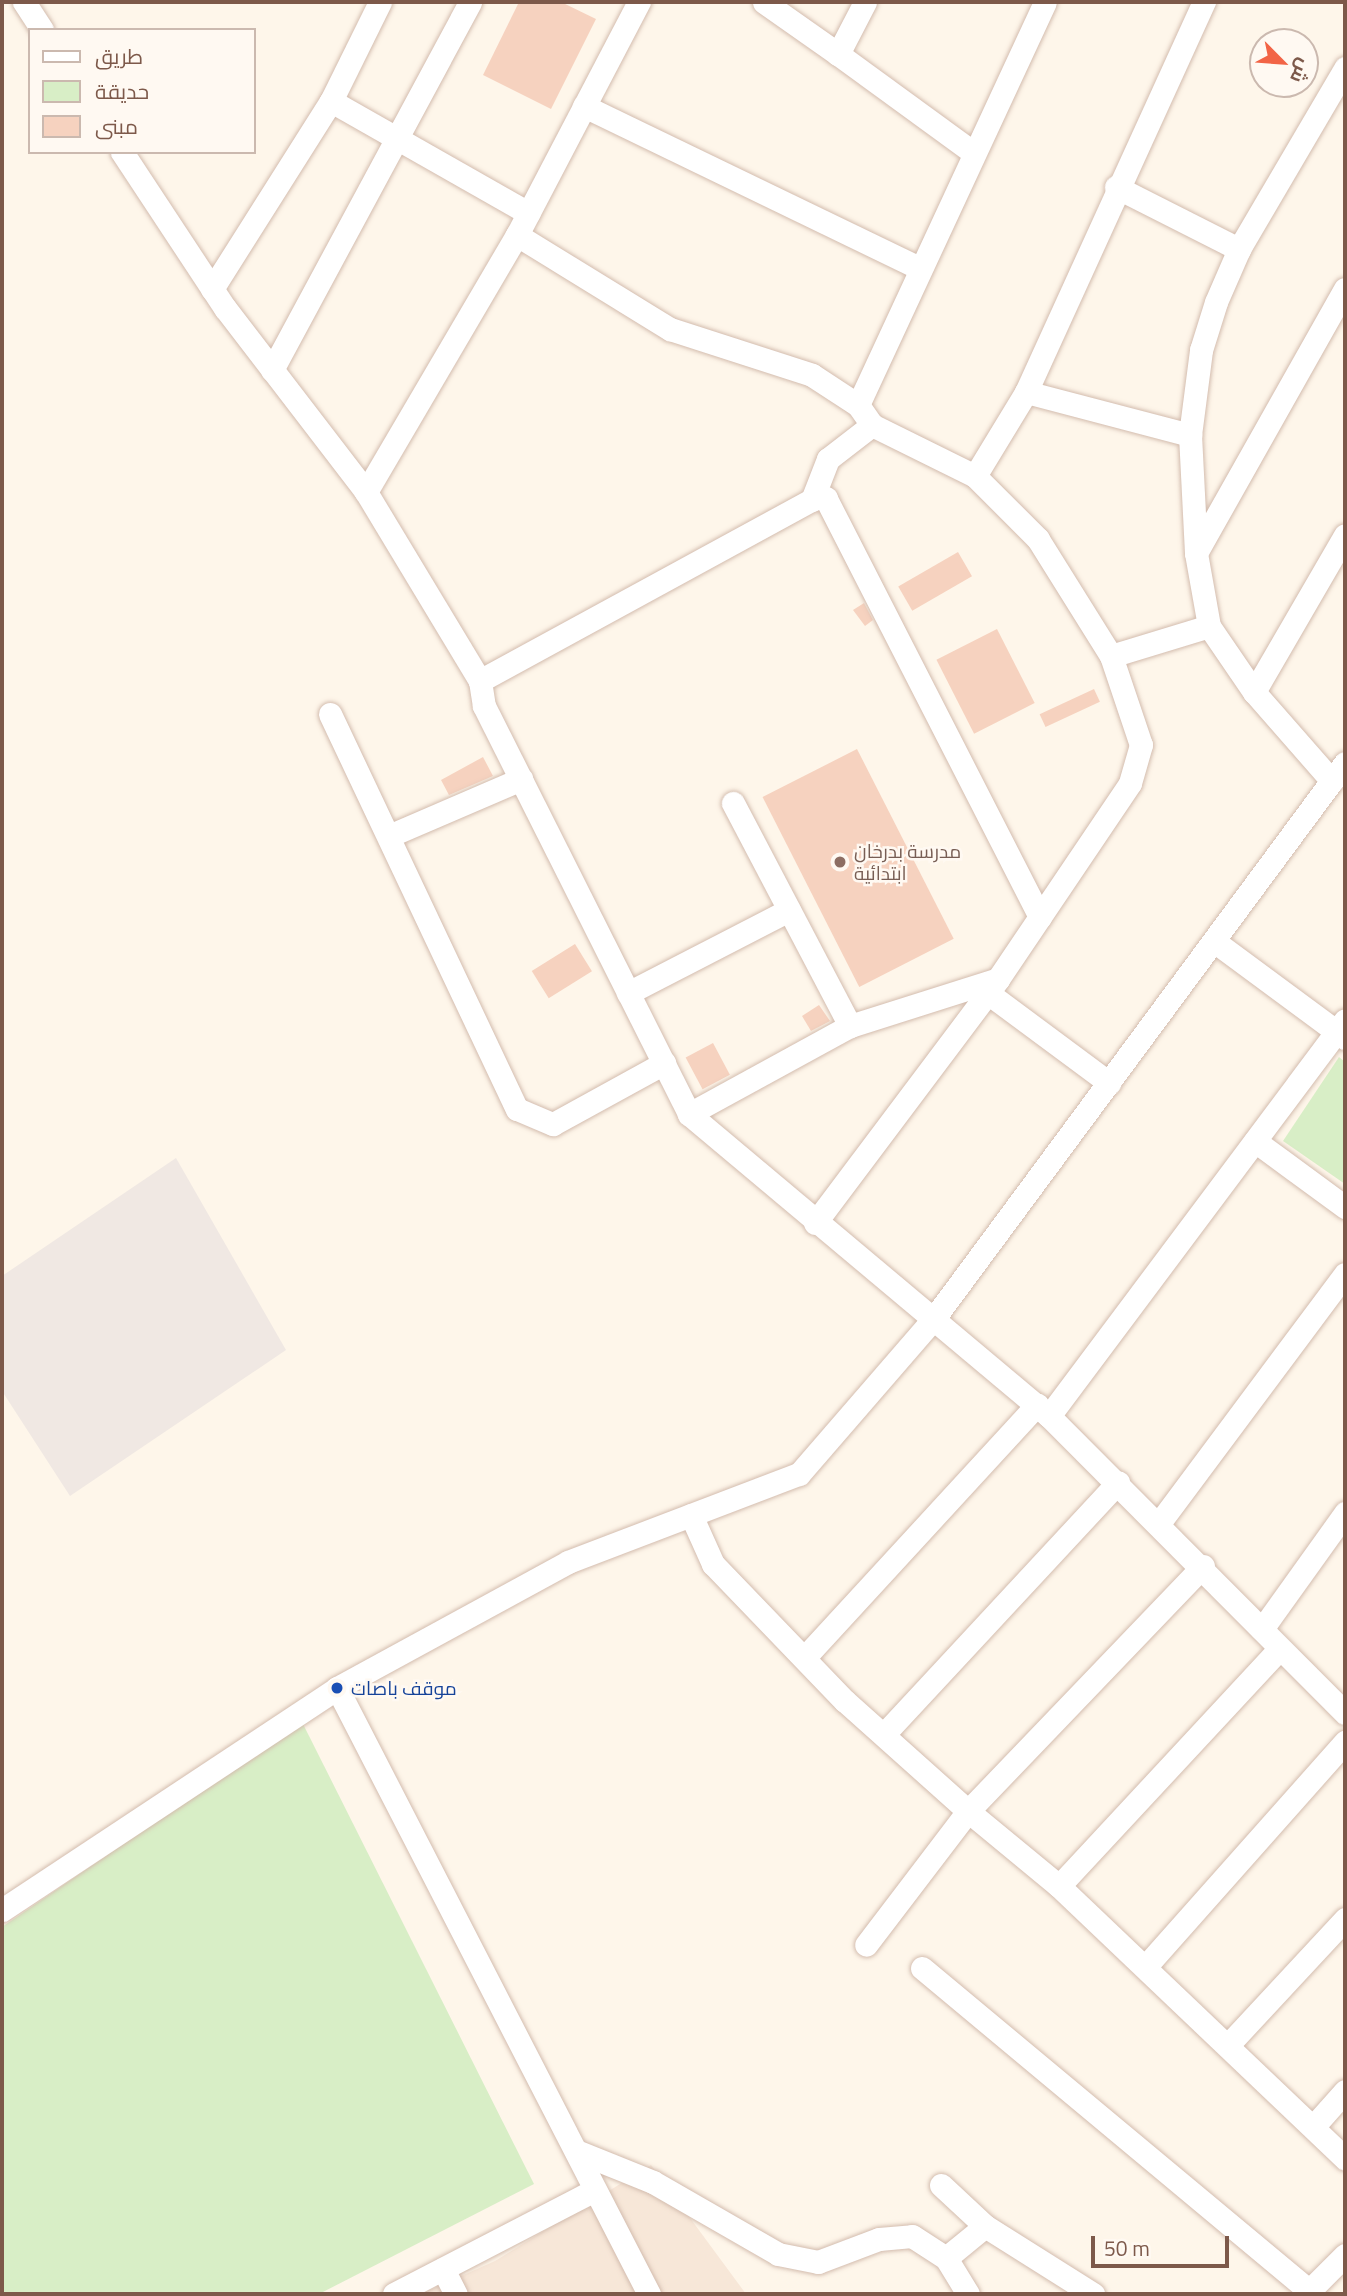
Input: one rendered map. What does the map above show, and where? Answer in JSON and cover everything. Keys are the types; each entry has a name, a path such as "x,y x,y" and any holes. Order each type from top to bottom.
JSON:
{"street":[{"path":"24,2 41,28"},
{"path":"212,289 331,101 380,2"},
{"path":"272,370 470,2"},
{"path":"366,492 517,234 639,2"},
{"path":"764,2 974,153"},
{"path":"838,54 865,2"},
{"path":"858,405 919,268 1045,2"},
{"path":"975,476 1026,392 1116,187 1204,2"},
{"path":"2,1910 337,1688 568,1562 799,1474 935,1317 1338,772 1254,692 1209,626 1196,554 1190,435 1201,350 1239,249 1345,68"},
{"path":"331,101 528,213"},
{"path":"584,106 919,268"},
{"path":"123,154 212,289 366,492 480,681 481,697 689,1114 815,1223 935,1317 1043,1410 1160,1522 1279,1649 1345,1713"},
{"path":"1116,187 1239,249"},
{"path":"517,234 670,329 812,375 858,405 872,425 975,476 1038,539 1111,656 1141,745 1130,783 993,986 815,1223"},
{"path":"1196,554 1345,289"},
{"path":"1026,392 1190,435"},
{"path":"812,500 828,459 872,425"},
{"path":"480,681 812,500 826,498 851,539 1040,917"},
{"path":"1254,692 1345,535"},
{"path":"1111,656 1209,626"},
{"path":"330,713 391,835 517,1109 553,1124 664,1063"},
{"path":"391,835 521,779"},
{"path":"733,803 850,1026"},
{"path":"628,993 789,910"},
{"path":"805,1657 1043,1410 1342,1030 1214,941"},
{"path":"689,1114 850,1026 993,986"},
{"path":"993,986 1109,1083"},
{"path":"1255,1141 1345,1207"},
{"path":"1160,1522 1345,1274"},
{"path":"886,1732 1118,1482"},
{"path":"1262,1629 1345,1513"},
{"path":"691,1515 713,1564 805,1657 968,1811 1059,1886 1146,1966 1345,2158"},
{"path":"866,1945 968,1811 1203,1566"},
{"path":"1059,1886 1279,1649"},
{"path":"337,1688 649,2294"},
{"path":"1146,1966 1345,1742"},
{"path":"1228,2045 1345,1919"},
{"path":"922,1968 1311,2293 1345,2255"},
{"path":"1313,2127 1345,2091"},
{"path":"576,2151 653,2182 778,2254 818,2262 903,2235 946,2258 968,2294"},
{"path":"941,2185 985,2225 1093,2294"},
{"path":"394,2294 595,2190"},
{"path":"946,2258 985,2225"},
{"path":"443,2269 456,2294"}],"shaded area":[{"path":"176,1158 286,1350 70,1496 2,1391 2,1276"},
{"path":"651,2165 746,2294 421,2294 495,2261"}],"green space":[{"path":"1339,1057 1345,1062 1345,1184 1283,1141"},
{"path":"302,1722 534,2184 319,2294 2,2294 2,1927"}],"building":[{"path":"519,2 561,2 596,19 551,109 483,75"},
{"path":"958,552 972,576 912,611 898,586"},
{"path":"864,603 873,620 865,626 853,610"},
{"path":"997,629 1035,703 974,734 936,660"},
{"path":"1094,689 1100,702 1046,727 1040,714"},
{"path":"857,749 954,939 859,987 763,797"},
{"path":"483,757 493,776 449,795 441,780"},
{"path":"575,944 592,971 549,998 532,971"},
{"path":"819,1005 830,1021 811,1031 802,1016"},
{"path":"713,1043 730,1075 703,1089 686,1058"}],"place":[{"name":"مدرسة بدرخان ابتدائية","path":"840,862"},
{"name":"موقف باصات","path":"337,1688"}]}
